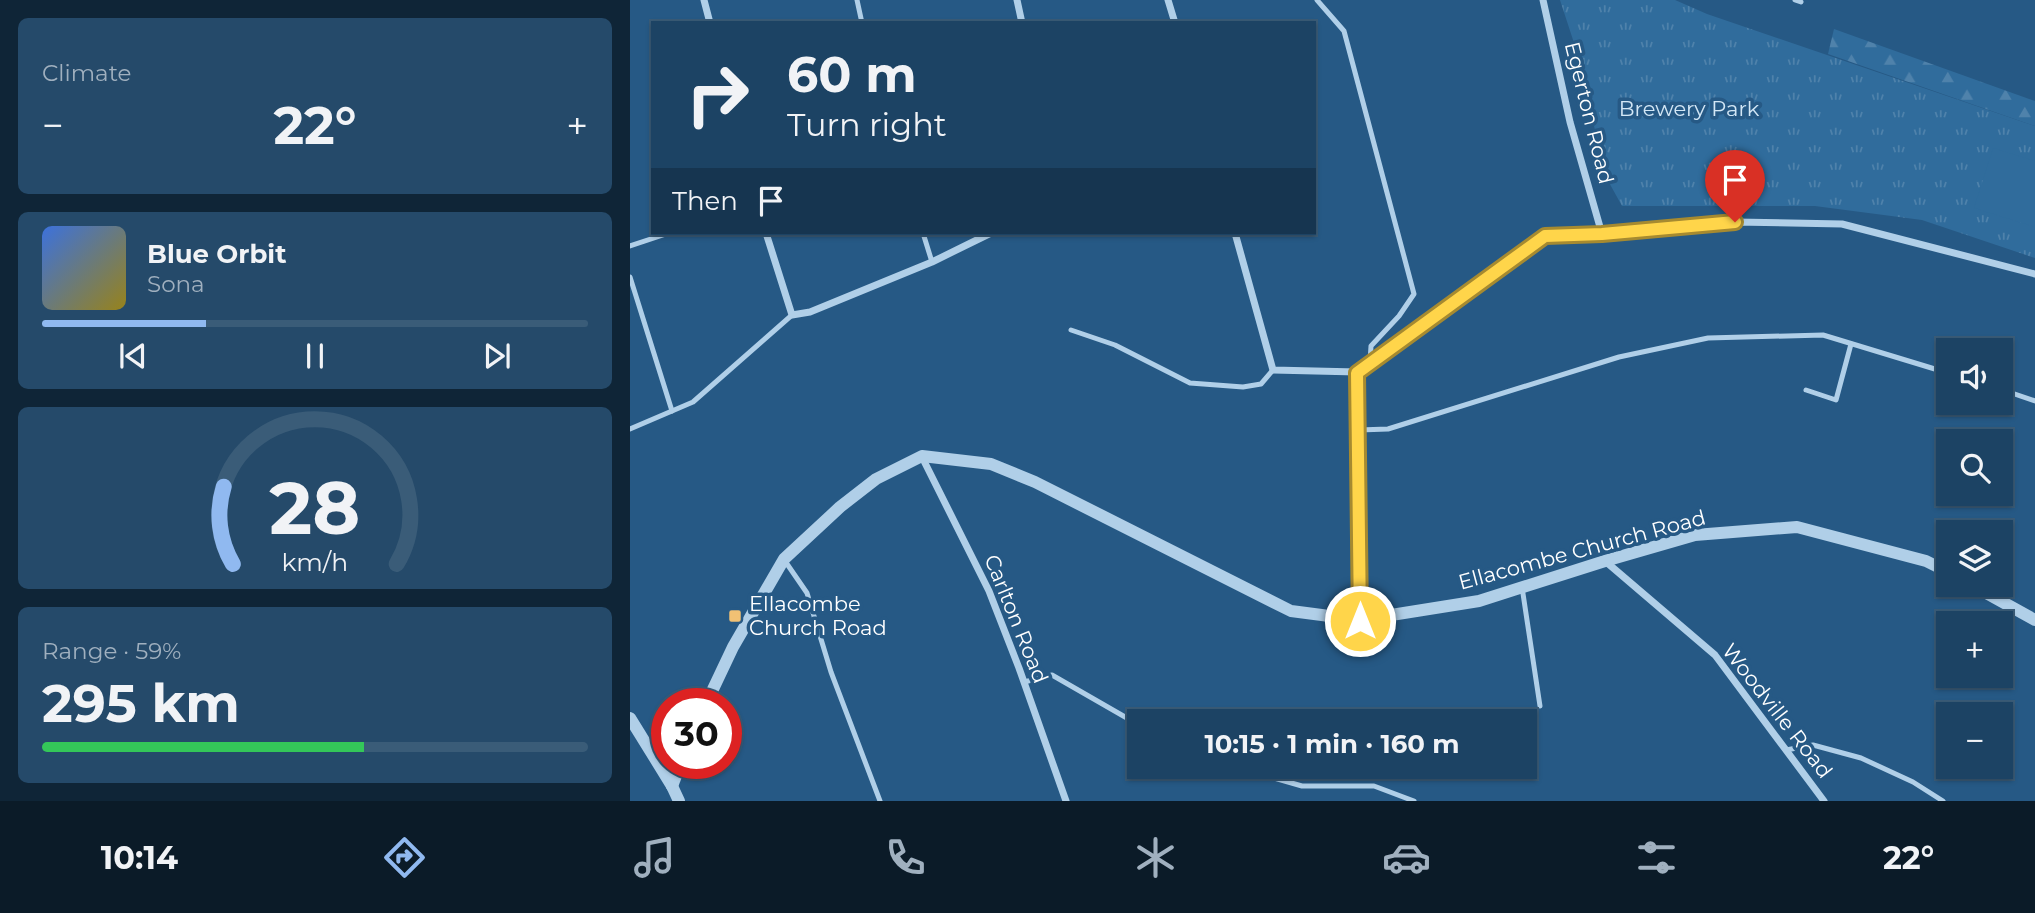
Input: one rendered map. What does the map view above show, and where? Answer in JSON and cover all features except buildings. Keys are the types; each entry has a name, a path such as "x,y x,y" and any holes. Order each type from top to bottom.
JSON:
{"street":[{"path":"704,0 709,21"},
{"path":"1017,0 1022,21"},
{"path":"1168,0 1174,21"},
{"name":"Egerton Road","path":"1543,0 1570,122 1602,234"},
{"path":"1236,235 1273,370 1357,373 1545,236 1602,234 1735,222 1842,224 2035,274"},
{"path":"767,235 792,315 810,312 932,262 987,235"},
{"path":"1357,373 1360,621"},
{"path":"714,688 733,647 784,559 840,507 876,479 922,456"},
{"name":"Ellacombe Church Road","path":"922,456 991,464 1035,482 1291,611 1360,621 1479,601 1695,535 1797,527 1926,561 1936,566"},
{"name":"Carlton Road","path":"922,456 989,591 1066,801"},
{"name":"Woodville Road","path":"1605,561 1715,655 1824,801"},
{"path":"1993,597 2035,620"},
{"path":"630,718 679,801"},
{"path":"672,786 675,779"}],"lane":[{"path":"857,0 862,21"},
{"path":"1317,0 1344,31 1414,294 1399,316 1371,346 1370,363"},
{"path":"630,246 663,235"},
{"path":"924,235 932,262"},
{"path":"630,277 672,411"},
{"path":"630,429 693,402 792,315"},
{"path":"1071,330 1115,345 1189,383 1243,387 1261,384 1273,370"},
{"path":"1359,430 1388,429 1619,357 1708,338 1823,335 1936,369"},
{"path":"1806,390 1836,400 1851,344"},
{"path":"2013,393 2035,401"},
{"path":"784,559 807,593 831,671 880,801"},
{"path":"1522,587 1540,706"},
{"path":"1024,682 1052,675 1127,718"},
{"path":"1786,750 1813,745 1861,758 1913,782 1943,801"},
{"path":"1278,779 1302,786 1374,786 1414,801"}],"green space":[{"name":"Brewery Park","path":"1560,0 1675,0 1707,14 2035,126 2035,258 1922,220 1815,206 1622,206 1606,177 1576,49"},
{"path":"1834,29 2035,101 2035,126 1828,54"},
{"path":"1993,148 2035,161 2035,227 1974,208"}],"place":[{"name":"Ellacombe Church Road","path":"735,616"}],"route":[{"path":"1360,621 1357,373 1545,236 1602,234 1735,222"}]}
